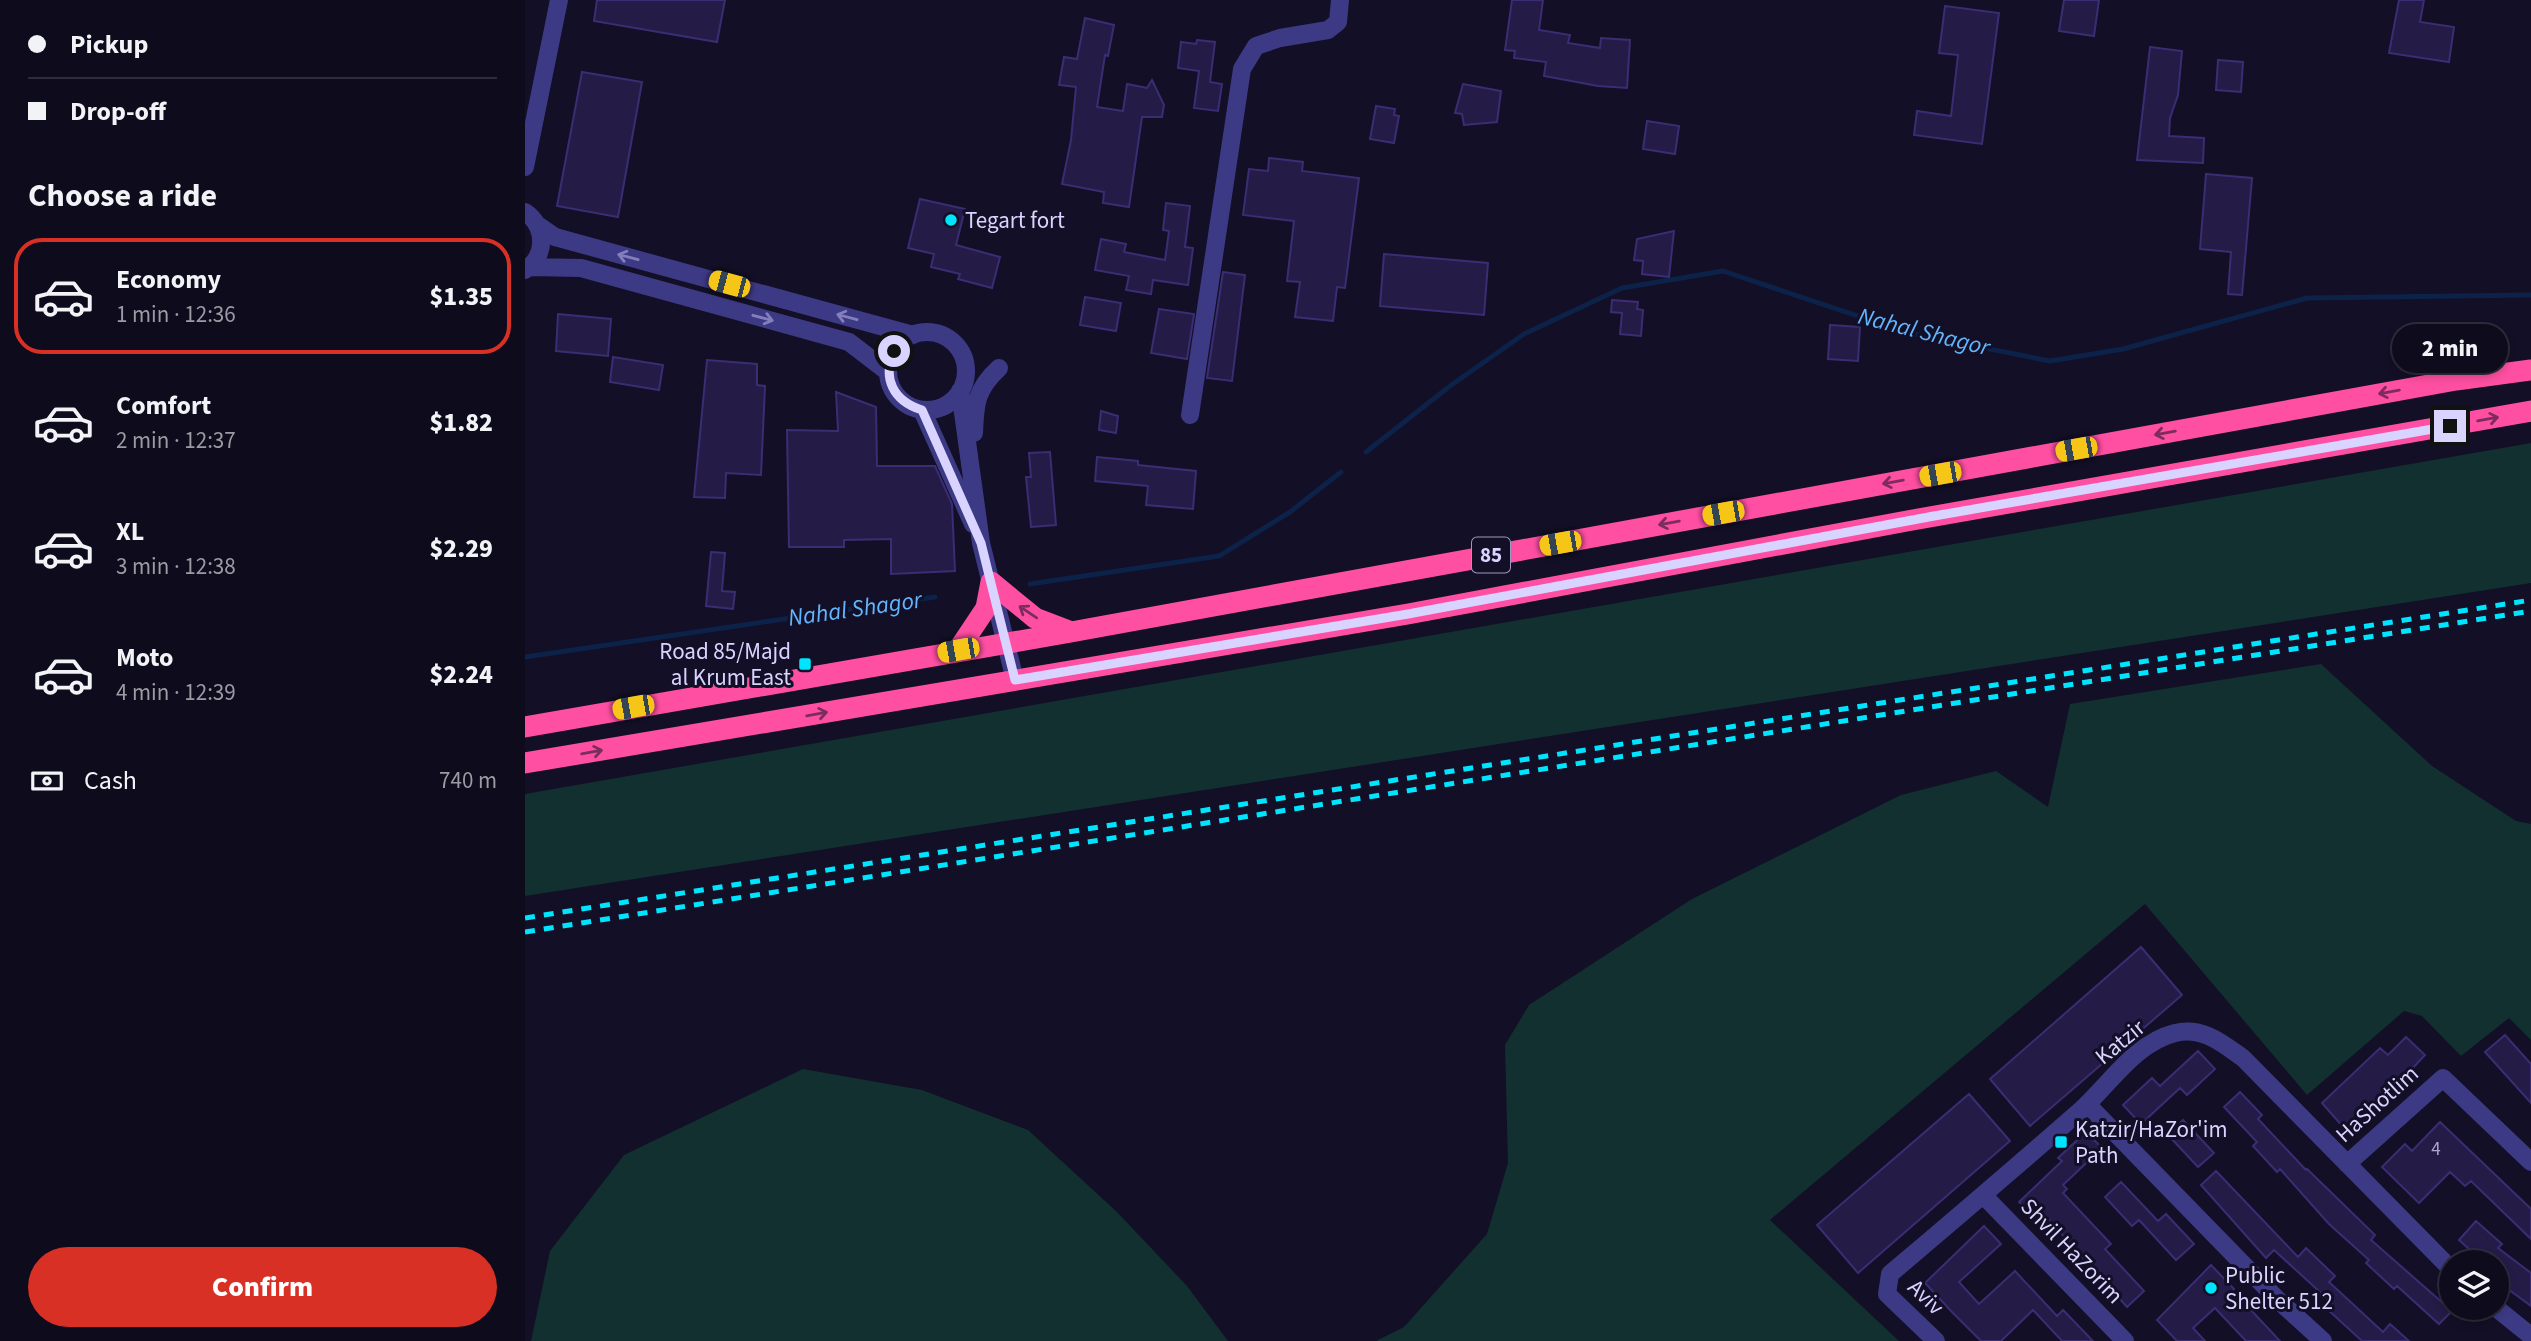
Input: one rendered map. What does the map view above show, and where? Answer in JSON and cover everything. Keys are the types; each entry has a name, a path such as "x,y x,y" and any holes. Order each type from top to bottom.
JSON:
{"highway":[{"name":"85","path":"525,727 1005,641 1071,632 2429,385 2531,370"},
{"name":"85","path":"525,763 1408,614 1934,516 2531,411"},
{"path":"958,650 986,608 991,582 1035,618 1071,632"}],"street":[{"path":"525,167 559,0"},
{"path":"1190,415 1242,69 1256,46 1280,37 1328,30 1338,22 1340,0"},
{"path":"525,212 555,237 913,335"},
{"path":"528,269 541,248 539,226"},
{"path":"528,269 581,268 849,342 888,372"},
{"path":"926,332 939,334 959,349 966,373 960,391 947,405 922,410 909,406 891,388 888,372 894,351 902,341 913,335 926,332"},
{"path":"972,479 975,402 986,380 999,368"},
{"path":"960,391 981,543 1015,680"},
{"path":"922,410 981,543"},
{"name":"Katzir","path":"1886,1287 1890,1274 1984,1196 2087,1104 2134,1057 2153,1043 2183,1031 2205,1034 2243,1058 2439,1257"},
{"name":"HaShotlim","path":"2347,1164 2443,1078 2531,1162"},
{"path":"2087,1104 2278,1300 2323,1341"},
{"name":"Shvil HaZorim","path":"1984,1196 2125,1341"},
{"name":"Aviv","path":"1886,1287 1887,1294 1936,1341"},
{"path":"2509,1318 2531,1336"}],"green space":[{"path":"2531,443 2531,583 525,896 525,794"},
{"path":"2321,664 2432,766 2516,821 2531,824 2531,1040 2509,1018 2461,1056 2422,1016 2404,1011 2307,1095 2145,904 1770,1220 1899,1341 1376,1341 1404,1327 1487,1234 1508,1163 1505,1045 1529,1005 1692,899 1901,795 1996,771 2048,807 2070,704"},
{"path":"803,1069 922,1090 1028,1130 1117,1212 1187,1286 1228,1341 531,1341 550,1251 624,1155"}],"building":[{"path":"597,0 725,0 717,42 594,21"},
{"path":"1512,0 1543,0 1539,30 1570,35 1568,43 1600,48 1601,38 1630,40 1627,88 1598,86 1544,76 1546,62 1514,58 1515,51 1505,50"},
{"path":"2064,0 2099,0 2094,36 2059,31"},
{"path":"2399,0 2424,0 2420,22 2454,27 2449,62 2389,53"},
{"path":"1945,6 1999,13 1982,144 1914,135 1917,111 1951,116 1958,55 1939,53"},
{"path":"1085,18 1114,25 1108,56 1105,55 1097,107 1123,111 1127,84 1147,88 1152,80 1164,105 1162,117 1142,117 1129,207 1103,203 1104,192 1062,184 1071,140 1076,87 1059,85 1064,57 1077,59"},
{"path":"1197,40 1215,42 1210,82 1222,84 1218,111 1194,108 1199,71 1178,68 1181,42 1196,44"},
{"path":"2150,47 2182,51 2178,95 2170,118 2169,136 2204,138 2203,163 2137,160"},
{"path":"2218,60 2243,62 2241,92 2216,90"},
{"path":"582,72 642,82 618,217 557,206"},
{"path":"1463,84 1501,91 1497,122 1464,125 1462,114 1455,113"},
{"path":"1376,106 1395,109 1394,115 1399,116 1394,143 1370,139"},
{"path":"1647,121 1679,126 1675,154 1643,149"},
{"path":"1269,158 1303,162 1302,171 1359,178 1345,288 1337,287 1333,321 1295,317 1300,282 1287,281 1294,221 1243,215 1249,169 1268,171"},
{"path":"2206,174 2252,178 2242,295 2228,294 2231,252 2200,249"},
{"path":"920,199 965,209 956,245 1000,257 992,288 958,279 960,274 931,267 934,254 908,248"},
{"path":"1166,203 1190,206 1185,247 1193,248 1188,285 1153,280 1151,294 1126,290 1129,276 1095,270 1101,239 1126,244 1124,252 1165,260 1169,231 1163,230"},
{"path":"1674,231 1669,277 1642,274 1643,261 1634,260 1637,239"},
{"path":"1384,254 1488,263 1484,315 1380,306"},
{"path":"1223,272 1245,275 1232,381 1207,378"},
{"path":"1085,297 1121,303 1116,331 1080,325"},
{"path":"1612,300 1638,302 1637,309 1643,310 1641,336 1620,334 1622,313 1611,312"},
{"path":"1159,309 1194,314 1187,359 1151,353"},
{"path":"558,314 611,319 608,356 556,351"},
{"path":"1830,325 1860,327 1858,361 1828,359"},
{"path":"613,357 663,365 659,390 610,382"},
{"path":"707,360 757,364 757,385 765,386 761,475 726,473 725,498 694,497"},
{"path":"836,392 876,407 877,466 935,466 952,504 955,571 891,574 891,539 844,540 844,547 789,547 787,430 838,431"},
{"path":"1101,411 1118,416 1116,433 1099,430"},
{"path":"1050,452 1056,525 1031,527 1026,477 1031,477 1029,453"},
{"path":"1097,457 1138,461 1138,465 1196,471 1193,509 1146,505 1148,486 1095,481"},
{"path":"711,552 725,553 722,591 735,592 733,609 706,606"},
{"path":"2141,947 2182,995 2030,1126 1990,1079"},
{"path":"2505,1035 2531,1064 2531,1103 2485,1052"},
{"path":"2406,1037 2425,1055 2395,1087 2392,1085 2344,1128 2322,1103 2380,1048 2388,1055"},
{"path":"2198,1051 2215,1069 2187,1095 2180,1088 2141,1124 2123,1105 2152,1078 2160,1086"},
{"path":"2240,1092 2262,1115 2258,1119 2306,1170 2375,1235 2371,1240 2439,1300 2439,1320 2443,1320 2439,1324 2397,1286 2394,1289 2366,1263 2369,1260 2329,1224 2280,1169 2277,1172 2253,1146 2257,1142 2224,1107"},
{"path":"1969,1094 2010,1141 1858,1273 1817,1225"},
{"path":"2183,1120 2214,1153 2198,1167 2168,1135"},
{"path":"2440,1122 2531,1209 2531,1239 2471,1181 2465,1186 2450,1172 2419,1203 2382,1167 2405,1144 2412,1151"},
{"path":"2086,1132 2102,1148 2063,1185 2067,1189 2063,1193 2111,1244 2105,1249 2144,1291 2127,1307 2042,1212 2035,1219 2019,1202 2062,1161 2058,1158"},
{"path":"2216,1171 2298,1257 2306,1248 2335,1276 2329,1282 2383,1332 2390,1324 2409,1341 2362,1341 2327,1309 2332,1303 2274,1250 2266,1258 2201,1185"},
{"path":"2121,1182 2158,1221 2166,1214 2194,1244 2176,1260 2139,1220 2132,1226 2105,1197"},
{"path":"2476,1221 2502,1244 2498,1248 2501,1250 2470,1250 2459,1240"},
{"path":"1984,1226 2001,1244 1959,1282 1979,1304 2015,1271 2057,1316 2063,1310 2093,1341 2062,1341 2033,1310 2001,1341 1981,1341 1951,1311 1925,1283"},
{"path":"2509,1256 2531,1273 2531,1306 2509,1290"},
{"path":"2211,1265 2280,1341 2246,1341 2215,1308 2193,1328 2205,1341 2177,1341 2157,1320"}],"waterway":[{"name":"Nahal Shagor","path":"1366,452 1450,386 1524,334 1622,288 1723,271 1909,333 2050,361 2123,349 2307,298 2531,295"},
{"name":"Nahal Shagor","path":"1030,584 1219,556 1290,512 1341,472"},
{"name":"Nahal Shagor","path":"525,657 935,597"}],"railway":[{"path":"525,918 2531,600"},
{"path":"525,932 2531,611"}],"place":[{"name":"Tegart fort","path":"951,220"},
{"name":"Road 85/Majd al Krum East","path":"805,664"},
{"name":"Katzir/HaZor'im Path","path":"2061,1142"},
{"name":"Public Shelter 512","path":"2211,1288"}],"route":[{"path":"894,351 888,372 891,388 909,406 922,410 981,543 1015,680 1408,614 1934,516 2450,426"}]}
